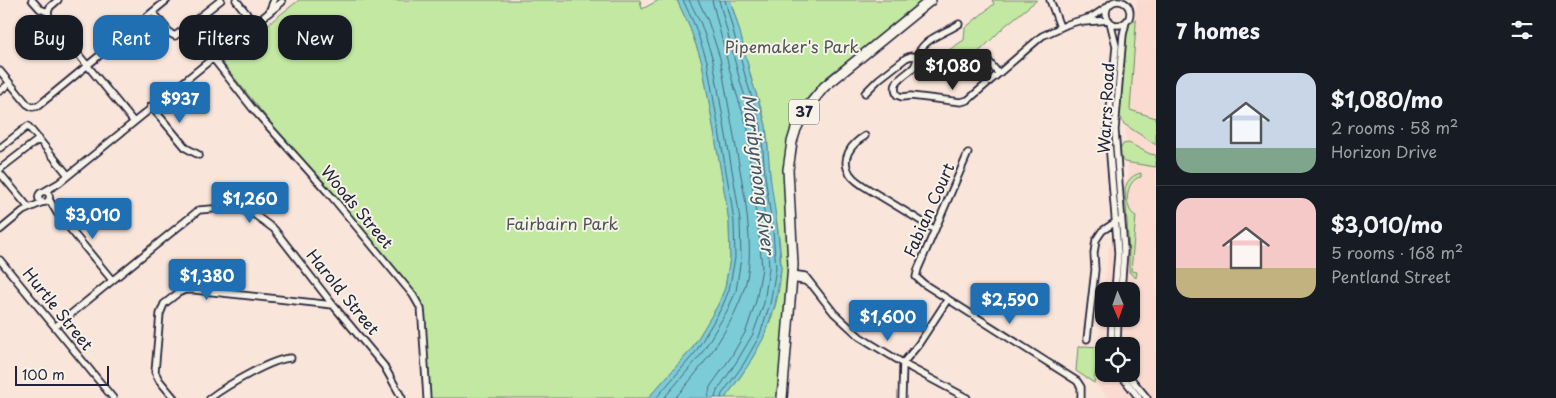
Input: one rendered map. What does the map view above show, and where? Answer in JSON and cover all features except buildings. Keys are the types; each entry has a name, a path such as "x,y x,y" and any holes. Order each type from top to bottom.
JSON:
{"main road":[{"name":"37","path":"782,398 793,249 788,170 792,142 801,117 811,101 830,81 931,0"}],"street":[{"path":"32,0 40,9 48,12"},
{"path":"58,0 50,7 48,12 50,20 133,121"},
{"path":"0,71 27,104 35,107 88,66 167,0"},
{"path":"153,12 171,34 175,36 221,0"},
{"path":"236,0 247,14"},
{"path":"269,12 274,0 277,2 283,1"},
{"path":"1050,0 1060,27"},
{"path":"959,24 931,40 918,55 915,66 897,82 896,92 900,97 911,96 965,101 1042,36 1060,27 1092,17 1110,3 1118,0 1125,1 1130,7 1131,14 1126,22 1118,25 1110,21 1082,22 1060,27"},
{"path":"265,15 283,1"},
{"path":"1110,3 1106,14 1110,21"},
{"name":"Warrs Road","path":"1110,21 1116,46 1108,131 1118,220"},
{"name":"Warrs Road","path":"1118,220 1115,130 1123,34 1126,22"},
{"path":"865,93 879,79 908,57 918,55"},
{"path":"986,58 998,73"},
{"path":"45,199 48,193 45,191 68,175 208,60"},
{"name":"Woods Street","path":"214,60 253,108 332,197 413,295 421,309 427,398"},
{"path":"0,91 10,83"},
{"path":"151,106 186,148 199,155"},
{"path":"0,148 28,126 68,175"},
{"path":"865,136 848,151 847,162 850,174 863,185 935,230"},
{"path":"0,169 39,139"},
{"name":"Fabian Court","path":"948,299 916,277 968,153"},
{"path":"0,173 30,208"},
{"path":"0,230 45,199 59,182"},
{"path":"45,199 112,280"},
{"name":"Harold Street","path":"55,327 199,210 236,207 255,215 274,229 333,305 384,366 402,398"},
{"path":"1116,282 1118,220"},
{"path":"1118,220 1124,261 1122,282"},
{"path":"1087,339 1095,270 1094,253 1096,240 1102,231 1118,220"},
{"name":"Hurtle Street","path":"0,260 113,398"},
{"path":"792,276 811,285 834,313 860,337 967,398"},
{"path":"174,398 159,380 154,368 160,314 164,304 178,293 185,290 194,290 333,305"},
{"path":"902,398 908,366 918,345 948,299 1077,381 1081,387 1081,398"},
{"path":"210,398 273,362 291,358"},
{"path":"1126,382 1139,398"},
{"path":"1134,382 1147,398"}],"shaded area":[{"path":"1137,0 1156,0 1156,398 1109,398 1094,383 1095,374 1095,382 1140,382 1140,337 1099,337 1100,328 1140,328 1140,282 1105,282 1109,246 1131,249 1125,118"}],"green space":[{"name":"Fairbairn Park","path":"299,0 640,0 642,9 659,0 677,0 690,28 702,62 729,222 730,259 725,288 718,305 691,350 648,398 428,398 422,316 417,304 221,61 268,60 268,24 278,16 278,60 352,60 352,15 280,15"},
{"name":"Pipemaker's Park","path":"730,0 923,0 887,31 825,78 799,108 789,136 783,167 790,265 778,398 725,398 746,369 764,337 776,303 781,267 780,244 771,188 765,121"},
{"path":"992,0 1037,0 1006,25 982,49 950,73 919,70 964,40 965,28 994,4"},
{"path":"1136,20 1136,25 1130,110 1156,118 1156,145 1124,124 1119,117 1126,34 1128,24"},
{"path":"1129,143 1150,154 1156,155 1156,167 1124,162 1118,154 1123,144"},
{"path":"1141,173 1141,177 1132,183 1128,195 1129,208 1136,216 1131,271 1137,272 1136,278 1129,272 1125,190 1130,179"},
{"path":"1078,347 1095,347 1094,383 1076,371"}],"water":[{"name":"Maribyrnong River","path":"677,0 730,0 766,125 781,269 775,305 763,339 747,367 725,398 648,398 691,350 718,305 725,288 730,258 729,222 726,201 702,62 690,28"}]}
